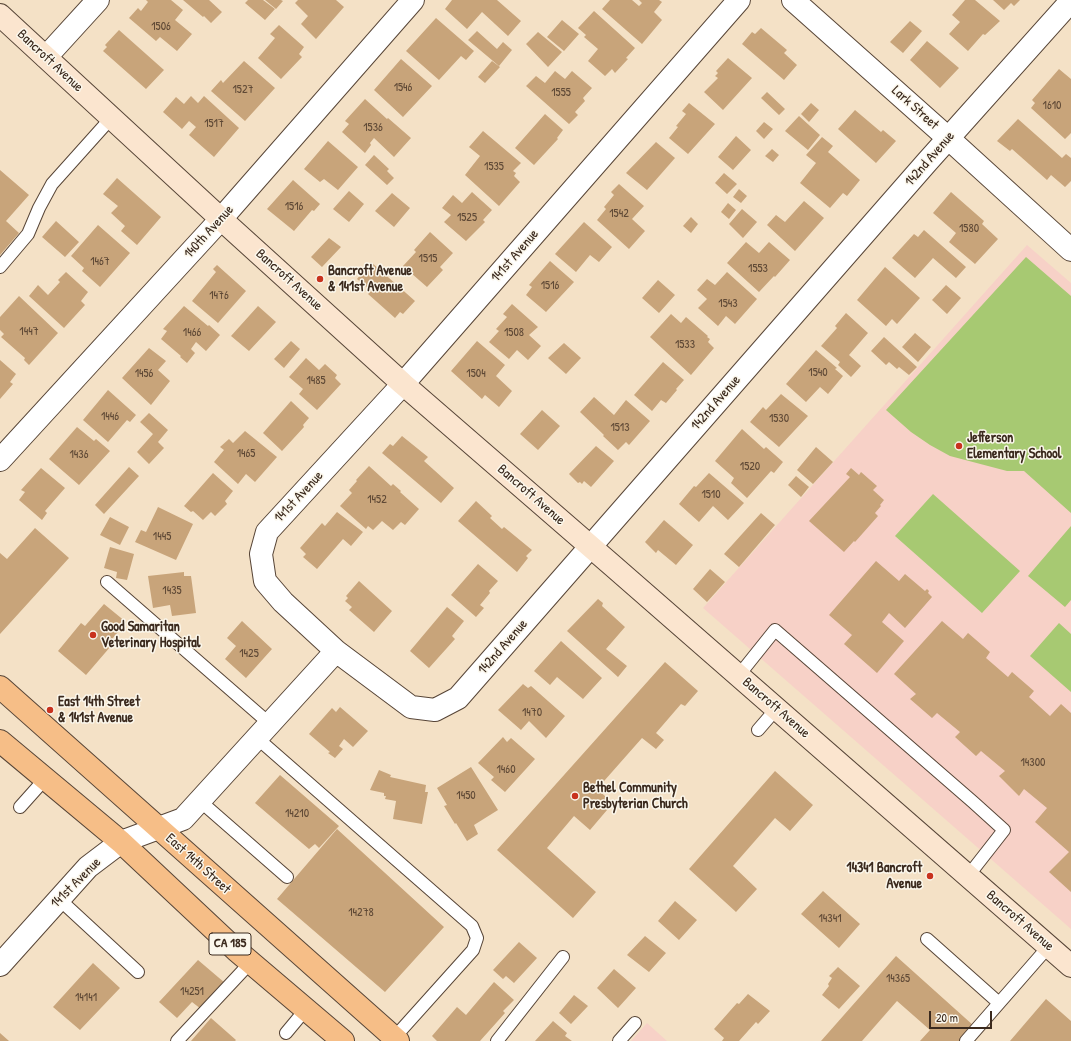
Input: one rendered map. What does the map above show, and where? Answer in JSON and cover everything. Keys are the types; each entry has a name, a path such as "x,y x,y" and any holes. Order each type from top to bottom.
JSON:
{"main road":[{"name":"Bancroft Avenue","path":"0,15 221,219 403,384 777,708 1071,966"},
{"name":"East 14th Street","path":"0,687 396,1039"},
{"name":"CA 185","path":"0,741 121,842 236,950 343,1041"}],"street":[{"path":"46,57 98,0"},
{"name":"140th Avenue","path":"0,460 221,219 413,0"},
{"name":"141st Avenue","path":"2,960 88,867 121,842 183,819 336,651 283,602 265,581 261,554 267,532 403,384 739,0"},
{"name":"Lark Street","path":"793,0 1071,250"},
{"name":"142nd Avenue","path":"336,651 411,707 435,710 458,698 948,138 1071,2"}],"lane":[{"path":"0,267 28,234 39,208 52,184 112,117"},
{"path":"106,582 472,926 477,938 473,950 396,1039"},
{"path":"739,676 776,630 1004,830 968,876"},
{"path":"758,730 777,708"},
{"path":"20,807 45,779"},
{"path":"200,801 287,877"},
{"path":"59,899 138,972"},
{"path":"927,939 998,1003"},
{"path":"966,1041 1048,946"},
{"path":"497,1041 563,957"},
{"path":"177,1041 251,962"},
{"path":"286,1033 306,1009"},
{"path":"619,1041 635,1023"}],"shaded area":[{"name":"Jefferson Elementary School","path":"1027,245 1071,283 1071,929 703,608"},
{"path":"647,1023 667,1041 631,1041"}],"green space":[{"path":"1026,257 1071,296 1071,513 1024,471 1007,471 950,456 911,432 886,410"},
{"path":"933,494 1020,571 982,613 895,536"},
{"path":"1071,526 1071,600 1065,607 1028,576"},
{"path":"1059,623 1071,634 1071,692 1030,656"}],"building":[{"path":"146,0 171,0 183,10 175,20 192,34 177,51 160,37 156,41 129,18 138,8 141,11 148,2"},
{"path":"183,0 209,0 222,12 211,23"},
{"path":"248,0 263,0 275,9 265,20 245,3"},
{"path":"265,0 281,0 283,1 276,9"},
{"path":"298,0 336,0 344,7 316,39 301,24 308,16 295,3"},
{"path":"452,0 497,0 521,21 508,36 482,12 467,29 445,9"},
{"path":"610,0 632,0 639,6 642,3 639,0 659,0 662,2 654,12 662,20 642,44 602,9"},
{"path":"965,0 975,0 1000,21 985,35 983,34 968,51 949,34 960,22 952,15"},
{"path":"993,0 1020,0 1014,6 1011,3 1004,10"},
{"path":"594,11 635,48 626,58 628,59 615,73 612,69 605,76 588,61 598,49 584,37 586,35 578,28"},
{"path":"436,18 474,51 466,60 461,56 439,80 406,51"},
{"path":"562,20 579,34 564,51 547,37"},
{"path":"910,21 922,31 903,53 890,42"},
{"path":"279,25 304,47 299,54 302,57 281,79 258,58 275,38 270,34"},
{"path":"761,28 787,50 784,53 797,65 784,80 742,44 752,32 755,34"},
{"path":"119,30 164,70 146,89 103,51 107,47 105,45"},
{"path":"477,31 497,49 503,42 512,50 499,66 468,40"},
{"path":"538,32 562,52 548,67 526,44"},
{"path":"927,41 959,68 940,88 910,60"},
{"path":"728,58 752,78 723,110 704,92 718,78 715,76 718,73 716,71"},
{"path":"401,59 432,86 403,117 374,90"},
{"path":"244,61 275,88 245,121 211,91 221,80 223,83"},
{"path":"492,61 500,67 485,83 478,77"},
{"path":"1059,69 1071,79 1071,133 1065,139 1031,108 1035,103 1032,100"},
{"path":"555,71 565,79 572,71 592,88 583,98 585,101 575,112 578,115 569,124 526,86 536,76 545,83"},
{"path":"767,92 785,109 779,115 761,98"},
{"path":"191,96 198,103 204,96 239,128 214,157 189,135 196,127 189,121 182,129 163,112 176,97 184,104"},
{"path":"365,99 411,138 394,157 374,138 365,153 342,132 349,124 345,121"},
{"path":"689,103 715,124 688,154 669,138 678,127 676,126 686,114 682,111"},
{"path":"811,103 819,110 809,122 801,114"},
{"path":"855,110 881,132 883,130 896,141 876,163 838,129"},
{"path":"545,114 563,130 557,138 558,139 534,165 515,148"},
{"path":"799,116 820,135 808,150 785,131"},
{"path":"1018,119 1062,158 1066,154 1071,158 1071,181 1065,187 1051,175 1047,180 1012,149 1010,151 997,141"},
{"path":"764,122 773,129 764,139 756,131"},
{"path":"483,131 521,163 513,171 516,173 514,176 520,182 499,206 465,175 480,156 469,147"},
{"path":"736,136 751,150 733,170 718,157"},
{"path":"822,137 833,146 828,152 860,180 847,196 843,193 830,208 800,183 816,163 806,155"},
{"path":"328,141 358,167 338,190 324,179 320,182 304,169"},
{"path":"656,142 675,158 647,190 626,173"},
{"path":"772,149 779,155 773,162 765,156"},
{"path":"374,155 389,169 387,171 394,178 387,185 365,165"},
{"path":"0,170 29,195 6,221 19,233 0,255"},
{"path":"724,173 737,184 727,194 715,183"},
{"path":"117,178 161,217 137,245 121,231 125,226 111,213 118,206 103,194"},
{"path":"293,180 320,204 314,211 312,210 294,231 267,209"},
{"path":"619,184 644,206 632,219 645,231 629,249 597,220 606,209 604,207 614,195 611,192"},
{"path":"739,189 747,196 741,203 733,197"},
{"path":"349,191 364,204 349,222 333,209"},
{"path":"472,192 492,210 483,220 485,222 466,241 444,222 451,215 442,208 453,195 462,203"},
{"path":"951,192 984,221 982,224 998,239 975,264 949,242 956,233 933,213"},
{"path":"392,193 410,208 394,227 375,211"},
{"path":"804,201 824,218 795,251 767,225 776,215 785,222"},
{"path":"728,203 736,210 729,219 721,212"},
{"path":"742,209 757,222 743,238 729,224"},
{"path":"691,217 698,224 691,233 683,226"},
{"path":"56,221 79,242 65,257 42,237"},
{"path":"584,222 612,247 599,262 590,255 576,272 555,254"},
{"path":"98,225 130,253 100,287 82,271 84,268 71,256"},
{"path":"924,230 966,267 956,278 933,258 915,278 892,258 914,234 918,237"},
{"path":"430,232 453,253 440,267 443,270 427,287 403,266 416,252 414,250"},
{"path":"329,238 341,247 322,267 311,257"},
{"path":"746,242 759,253 769,242 790,260 759,292 727,263"},
{"path":"550,261 574,282 546,312 526,295 532,287 529,285"},
{"path":"371,262 415,301 403,314 400,312 395,318 368,294 371,291 357,279"},
{"path":"217,265 246,291 218,323 192,301 216,272 213,269"},
{"path":"885,267 920,298 897,324 892,319 886,326 857,300"},
{"path":"66,272 88,292 81,301 85,305 64,328 29,296 38,285 48,295 60,282 58,280"},
{"path":"727,272 757,299 735,324 726,316 718,326 698,308 707,299 697,290 707,279 715,285"},
{"path":"658,280 675,295 659,313 642,298"},
{"path":"946,285 961,298 947,314 932,300"},
{"path":"19,296 58,333 29,365 24,360 25,358 1,337 4,334 0,330 0,317"},
{"path":"512,304 538,327 529,335 541,346 528,360 517,350 509,359 489,342 499,331 496,329 507,317 503,314"},
{"path":"184,306 220,335 206,351 196,342 191,349 195,353 187,363 161,339 167,331 163,329"},
{"path":"258,306 276,322 249,351 231,336"},
{"path":"846,313 868,333 849,355 861,366 851,377 838,365 840,362 821,346 837,328 835,326"},
{"path":"671,314 681,323 686,317 708,336 707,337 710,339 708,342 714,348 691,375 650,337"},
{"path":"915,333 931,347 918,362 902,347"},
{"path":"884,337 917,367 909,375 899,367 897,369 889,362 886,365 871,351"},
{"path":"291,341 300,349 284,368 274,359"},
{"path":"477,341 505,365 496,376 512,391 499,407 485,395 482,399 451,371"},
{"path":"564,343 581,358 566,374 548,358"},
{"path":"149,348 166,361 158,370 170,381 151,405 122,378"},
{"path":"816,350 837,368 835,369 843,376 828,394 820,387 806,402 786,384"},
{"path":"306,358 319,370 325,364 337,375 335,378 341,384 317,410 299,394 303,389 289,377"},
{"path":"0,360 16,374 10,382 13,384 0,399"},
{"path":"663,362 684,380 666,403 661,400 652,411 634,395"},
{"path":"108,390 136,415 130,422 127,420 108,442 83,420"},
{"path":"781,394 808,416 779,447 750,422 763,407 766,410"},
{"path":"594,397 614,415 626,400 650,421 629,445 626,442 618,450 580,412"},
{"path":"291,401 309,418 303,425 304,427 282,451 263,433"},
{"path":"542,410 560,426 538,450 520,434"},
{"path":"149,413 168,430 158,442 164,448 149,464 137,452 153,434 140,422"},
{"path":"77,427 94,441 96,439 110,451 79,485 49,459"},
{"path":"742,429 764,449 766,447 783,462 774,473 771,471 747,498 731,483 734,478 715,461"},
{"path":"245,431 277,457 255,482 246,474 238,484 214,462 224,450 220,447 229,439 233,443"},
{"path":"402,436 428,457 424,461 454,488 441,503 382,453 390,444 393,446"},
{"path":"596,446 614,461 591,487 584,481 582,484 580,482 578,483 569,474"},
{"path":"816,447 833,462 813,484 797,470"},
{"path":"369,466 391,486 393,484 419,509 405,525 401,522 393,530 382,521 373,530 368,526 366,529 340,506 352,493 349,490 357,481 356,480"},
{"path":"129,467 139,476 104,514 95,505"},
{"path":"41,468 65,488 45,511 47,513 42,520 19,500 25,492 21,490"},
{"path":"851,468 859,475 861,472 877,486 873,490 884,500 875,513 878,516 844,552 809,521 850,477 846,474"},
{"path":"213,473 233,491 225,501 227,504 215,516 211,512 203,520 193,511 191,512 184,506"},
{"path":"709,473 744,503 728,520 713,506 699,522 679,504 694,486 696,487"},
{"path":"796,476 809,487 801,497 788,485"},
{"path":"476,501 492,516 490,518 502,529 504,527 532,550 526,556 528,558 517,572 458,521"},
{"path":"158,507 193,524 176,560 135,542 141,530 146,532"},
{"path":"337,512 363,532 351,546 343,539 317,569 303,557 306,554 300,548 322,523 325,526"},
{"path":"761,513 775,525 739,567 724,554"},
{"path":"110,517 129,527 120,545 100,535"},
{"path":"664,520 693,545 676,565 658,550 656,553 645,542"},
{"path":"35,528 69,558 0,634 0,553 7,559"},
{"path":"110,547 134,554 127,580 116,578 117,572 104,568"},
{"path":"876,561 899,581 905,574 925,591 927,589 929,591 928,593 932,597 905,628 889,613 882,622 904,641 877,673 844,644 852,635 829,615"},
{"path":"478,564 498,581 480,605 484,608 476,617 451,595"},
{"path":"710,569 725,582 707,602 693,589"},
{"path":"184,572 184,576 191,576 196,613 172,616 170,605 153,608 148,576"},
{"path":"359,581 392,611 374,632 349,610 352,607 345,601 348,598 346,596"},
{"path":"598,599 603,603 602,606 625,627 606,649 627,666 618,677 567,631"},
{"name":"Good Samaritan Veterinary Hospital","path":"104,604 126,622 108,644 111,646 86,675 58,651 81,623 85,626"},
{"path":"447,607 464,621 452,636 455,639 429,668 410,651"},
{"path":"242,621 272,649 246,678 225,659 236,646 227,638"},
{"path":"942,621 963,639 968,633 990,652 986,658 1008,677 1012,672 1034,691 1029,697 1050,716 1061,704 1071,713 1071,892 1049,872 1069,852 1035,822 1047,808 1024,789 1019,796 999,776 1005,771 981,751 976,756 955,737 960,732 937,713 932,718 910,699 916,694 894,674"},
{"path":"561,641 602,678 583,699 557,677 550,685 534,671"},
{"name":"Bethel Community Presbyterian Church","path":"665,662 698,691 685,706 681,704 656,733 664,740 656,749 642,738 597,789 613,803 590,830 574,816 547,848 596,892 573,918 497,850"},
{"path":"523,684 528,688 531,686 565,716 546,738 529,721 521,730 498,710"},
{"path":"340,707 368,731 353,747 344,739 339,746 343,749 335,758 309,734 332,708 336,712"},
{"path":"503,737 507,742 511,738 535,759 505,792 491,780 494,777 478,763"},
{"path":"471,767 498,810 474,825 478,834 467,841 444,806 447,805 437,788"},
{"path":"379,770 391,775 390,777 426,785 425,792 428,792 422,824 393,819 396,801 385,799 386,796 384,796 384,793 370,790"},
{"path":"775,771 813,805 790,831 775,818 733,866 757,889 736,912 689,869"},
{"path":"280,775 339,826 319,848 315,844 309,849 255,803"},
{"path":"337,829 444,927 385,992 277,899"},
{"path":"823,891 860,924 839,948 801,914"},
{"path":"675,901 697,920 679,940 658,921"},
{"path":"645,936 666,953 649,972 627,955"},
{"path":"519,942 537,958 514,983 506,976 503,979 493,970"},
{"path":"896,956 974,1026 961,1041 920,1041 930,1030 897,1001 862,1041 821,1041"},
{"path":"198,960 225,983 201,1009 192,1002 177,1018 159,1002"},
{"path":"93,963 120,988 80,1030 53,1007"},
{"path":"838,967 860,986 839,1009 822,995 829,986 828,984 832,978 829,976"},
{"path":"614,969 636,988 618,1008 597,988"},
{"path":"494,982 514,1000 503,1011 505,1013 480,1041 437,1041 432,1036 457,1007 466,1015"},
{"path":"748,994 770,1011 758,1024 756,1022 739,1041 722,1041 724,1038 714,1029 737,1003 739,1004"},
{"path":"574,995 588,1006 571,1024 559,1013"},
{"path":"1046,999 1071,1021 1071,1041 1010,1041"},
{"path":"211,1018 236,1040 191,1041"},
{"path":"553,1021 567,1033 565,1036 572,1041 535,1041"},
{"path":"0,1033 9,1041 0,1041"}],"place":[{"name":"Bancroft Avenue & 141st Avenue","path":"320,279"},
{"name":"Jefferson Elementary School","path":"959,446"},
{"name":"Good Samaritan Veterinary Hospital","path":"93,635"},
{"name":"East 14th Street & 141st Avenue","path":"50,710"},
{"name":"Bethel Community Presbyterian Church","path":"575,796"},
{"name":"14341 Bancroft Avenue","path":"930,876"}]}
